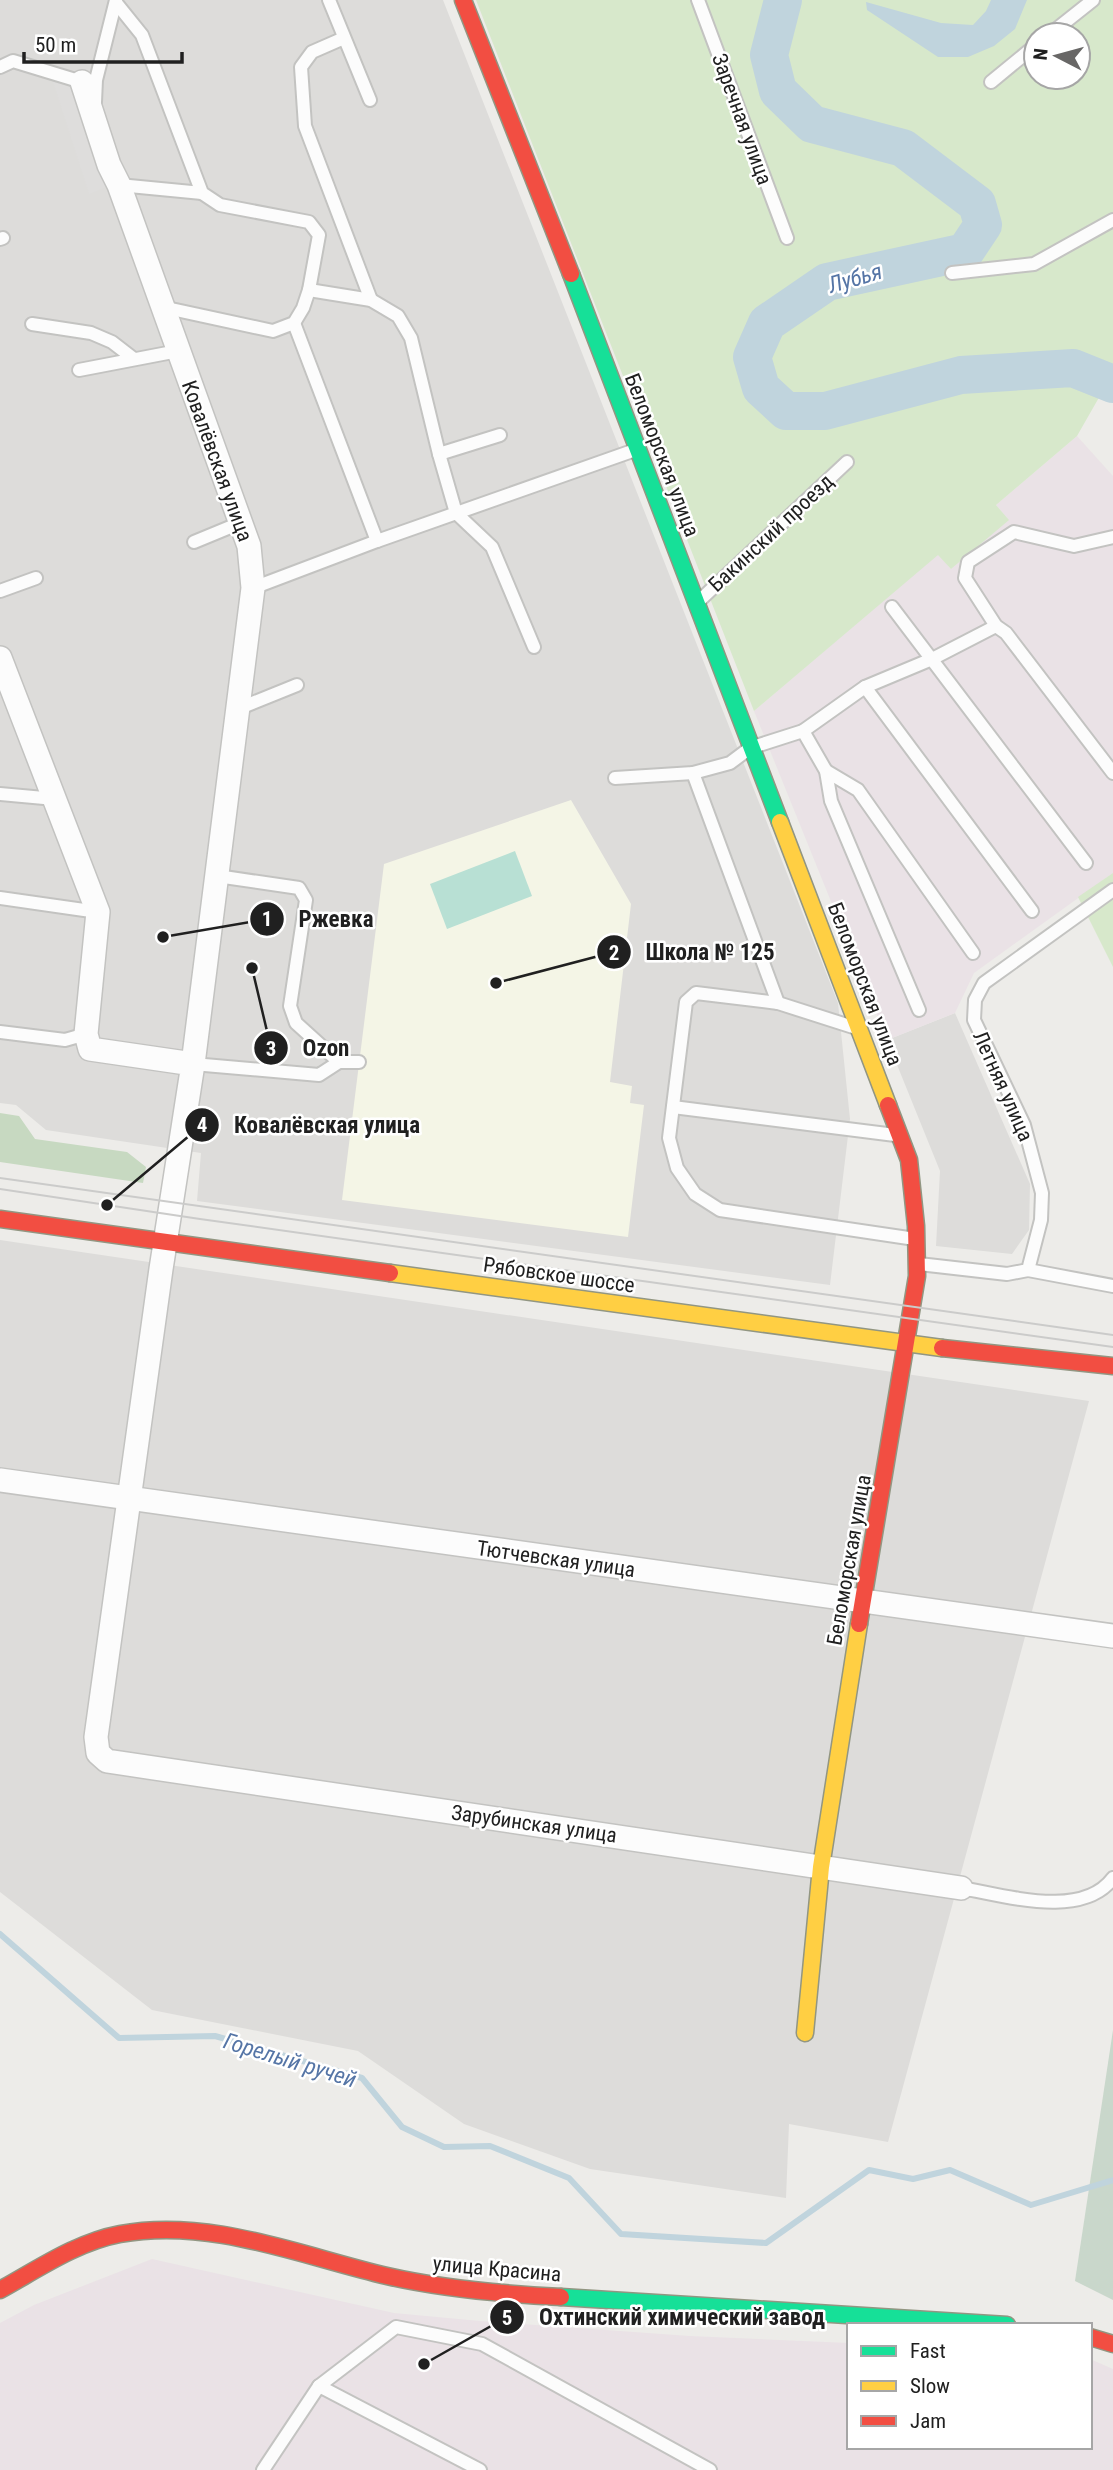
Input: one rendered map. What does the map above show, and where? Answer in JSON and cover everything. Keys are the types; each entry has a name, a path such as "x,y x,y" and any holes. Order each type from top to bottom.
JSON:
{"main road":[{"name":"Беломорская улица","path":"463,0 638,449 909,1160 919,1264 821,1867 805,2033"},
{"name":"Рябовское шоссе","path":"0,1219 908,1344 1113,1366"},
{"name":"улица Красина","path":"0,2290 80,2249 119,2234 151,2230 192,2232 237,2239 418,2283 492,2292 976,2323"},
{"path":"1092,2338 1113,2344"}],"street":[{"name":"Ковалёвская улица","path":"82,82 93,119 249,546 253,588 240,708 193,1064 165,1242 96,1737 98,1753 107,1760"},
{"path":"0,658 98,912 86,1034 90,1049 193,1064"},
{"name":"Тютчевская улица","path":"0,1480 1113,1636"},
{"name":"Зарубинская улица","path":"107,1760 961,1888"}],"lane":[{"path":"330,0 370,100"},
{"name":"Заречная улица","path":"698,0 787,238"},
{"path":"1067,21 1093,0"},
{"path":"93,119 96,80 116,2"},
{"path":"116,2 142,36 202,193"},
{"path":"344,38 312,52 301,67 305,126 371,300"},
{"path":"0,55 82,82"},
{"path":"991,82 1022,57"},
{"path":"0,67 13,61"},
{"path":"119,185 202,193 220,205 309,222 319,235 309,290 294,323 273,331 162,307"},
{"path":"952,273 1034,264 1113,219"},
{"path":"309,290 371,300 398,316 411,338 439,454 457,513 492,547 534,647"},
{"path":"294,323 377,541"},
{"path":"32,324 91,333 112,342 134,359"},
{"path":"79,370 178,351"},
{"path":"439,454 500,435"},
{"path":"253,588 638,449"},
{"name":"Бакинский проезд","path":"696,603 847,462"},
{"path":"194,542 240,523"},
{"path":"1113,537 1074,546 1014,532 968,562 965,578 996,626 1006,633 1113,773"},
{"path":"0,591 36,578"},
{"path":"892,607 1086,863"},
{"path":"615,778 693,773 730,762 750,748 803,731 865,687 932,659 996,626"},
{"path":"240,708 297,685"},
{"path":"865,687 1032,911"},
{"path":"803,731 826,771 831,801 919,1010"},
{"path":"826,771 858,790 973,953"},
{"path":"693,773 778,1003"},
{"path":"0,794 55,799"},
{"path":"217,876 299,888 306,900 290,1006 296,1023 339,1062"},
{"name":"Летняя улица","path":"1028,1270 1041,1220 1042,1193 1024,1125 974,1020 975,1000 984,983 1113,890"},
{"path":"0,898 98,912"},
{"path":"860,1029 778,1003 696,993 686,1002 669,1138 677,1168 695,1194 720,1210 918,1240"},
{"path":"0,1032 65,1040 86,1034"},
{"path":"193,1064 319,1075 339,1062 359,1062"},
{"path":"673,1107 900,1135"},
{"path":"919,1264 1007,1273 1028,1270 1113,1286"},
{"path":"961,1888 1050,1902 1072,1901 1090,1895 1113,1878"},
{"path":"263,2470 319,2386 396,2327 482,2344 710,2470"},
{"path":"319,2386 480,2470"}],"shaded area":[{"path":"0,0 443,0 838,1003 850,1119 830,1285 197,1201 201,1153 46,1130 16,1105 0,1103"},
{"path":"53,82 73,85 106,187 89,194"},
{"path":"1077,436 1113,476 1113,873 974,973 955,1013 887,1040 754,711 938,554 951,569 1008,519 996,505"},
{"path":"571,800 631,904 610,1082 632,1086 630,1103 644,1105 628,1237 342,1200 384,864"},
{"path":"955,1013 1030,1184 1029,1230 1012,1254 936,1246 940,1171 887,1040"},
{"path":"0,1240 1089,1401 888,2142 789,2124 786,2198 590,2169 464,2124 358,2051 152,2010 0,1892"},
{"path":"152,2259 394,2313 690,2336 847,2343 847,2449 1092,2449 1092,2360 1113,2369 1113,2470 0,2470 0,2323 34,2305"}],"green space":[{"path":"476,0 1113,0 1113,373 1077,436 996,505 1009,520 951,569 938,555 754,711"},
{"path":"515,851 532,896 447,929 430,884"},
{"path":"1113,873 1113,967 1078,897"},
{"path":"0,1113 19,1116 35,1139 127,1152 146,1167 143,1183 0,1162"},
{"path":"1113,2030 1113,2300 1075,2281"}],"water":[{"path":"991,0 1027,0 1015,29 994,46 968,57 938,57 867,10 866,2 941,23 973,25 986,11"}],"waterway":[{"name":"Лубья","path":"783,0 769,55 778,91 812,124 903,148 977,204 983,225 965,252 827,282 767,323 752,357 761,388 786,411 825,411 961,375 1073,368 1113,384"},
{"name":"Горелый ручей","path":"0,1934 119,2038 215,2036 362,2078 402,2127 444,2147 490,2146 569,2178 621,2234 766,2243 869,2170 913,2179 950,2170 1031,2205 1113,2180"}],"tram line":[{"path":"0,1178 1113,1335"},
{"path":"0,1189 1113,1347"}],"traffic: fast":[{"path":"571,274 780,822"},
{"path":"561,2297 975,2323"}],"traffic: slow":[{"path":"780,822 888,1105"},
{"path":"390,1273 942,1348"},
{"path":"805,2033 821,1867 859,1624"}],"traffic: jam":[{"path":"463,0 571,274"},
{"path":"859,1624 917,1276 916,1226 909,1160 888,1105"},
{"path":"0,1219 390,1273"},
{"path":"942,1348 1113,1366"},
{"path":"0,2290 88,2243 120,2234 154,2230 188,2231 255,2241 387,2276 430,2284 561,2297"},
{"path":"1092,2338 1113,2344"}],"place":[{"name":"Ржевка","path":"163,937"},
{"name":"Ozon","path":"252,968"},
{"name":"Школа № 125","path":"496,983"},
{"name":"Ковалёвская улица","path":"107,1205"},
{"name":"Охтинский химический завод","path":"424,2364"}]}
